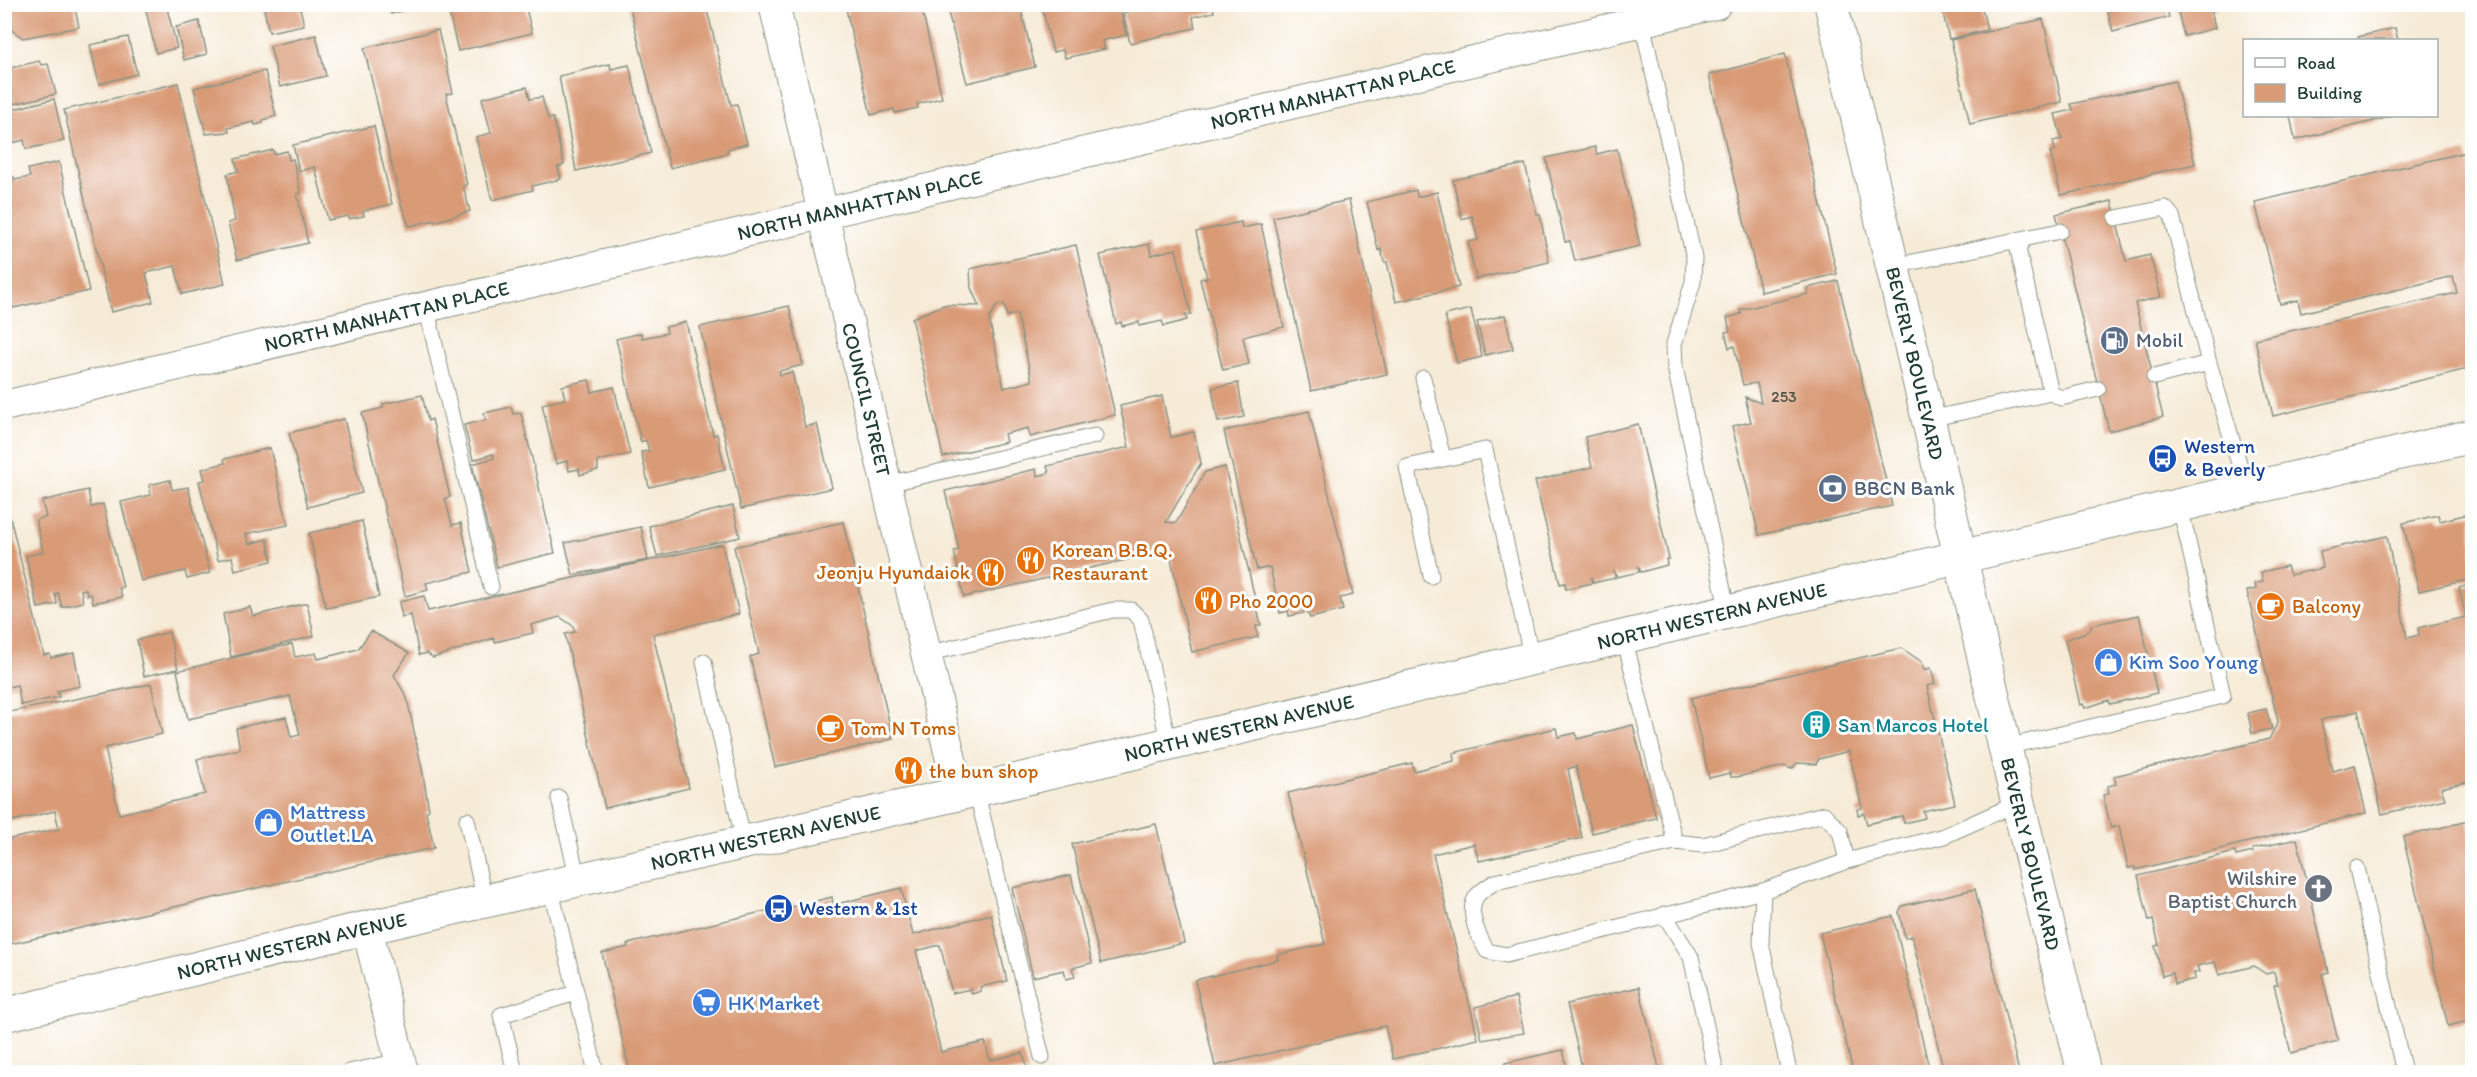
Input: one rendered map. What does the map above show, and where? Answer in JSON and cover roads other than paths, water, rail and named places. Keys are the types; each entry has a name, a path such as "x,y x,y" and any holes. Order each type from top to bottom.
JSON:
{"main road":[{"name":"BEVERLY BOULEVARD","path":"1831,4 2018,803 2084,1072"},
{"name":"NORTH WESTERN AVENUE","path":"4,1015 368,928 967,792 2472,436"}],"street":[{"name":"COUNCIL STREET","path":"774,4 926,654 967,792"},
{"name":"NORTH MANHATTAN PLACE","path":"4,406 1716,4"},
{"path":"368,928 402,1067"}],"lane":[{"path":"1642,22 1694,258 1694,282 1674,344 1675,367 1728,613"},
{"path":"2116,218 2165,208 2172,216 2209,363 2247,490"},
{"path":"1894,266 2060,231"},
{"path":"2024,239 2018,249 2051,393"},
{"path":"426,306 491,587"},
{"path":"2154,377 2209,363"},
{"path":"1423,378 1443,458"},
{"path":"1929,418 2051,393 2061,398 2098,389"},
{"path":"887,484 1095,436"},
{"path":"1431,576 1407,466 1485,450 1532,659"},
{"path":"2006,747 2223,696 2180,506"},
{"path":"926,654 1113,610 1131,610 1141,620 1169,744"},
{"path":"1624,637 1675,842"},
{"path":"704,662 744,843"},
{"path":"967,792 1042,1058"},
{"path":"559,798 564,884 576,993 596,1072"},
{"path":"1847,861 1840,831 1824,814 1703,845 1675,842 1495,882 1476,896 1472,909 1478,934 1486,951 1506,955 1762,891 1847,861 1944,836 2018,803"},
{"path":"467,820 485,902"},
{"path":"2357,868 2404,1072"},
{"path":"1762,891 1761,942 1789,1072"},
{"path":"1664,914 1692,957 1716,1072"},
{"path":"515,1072 501,1014 576,993"},
{"path":"349,1072 402,1067"}],"place":[{"name":"Mobil","path":"2115,340"},
{"name":"Western & Beverly","path":"2163,458"},
{"name":"BBCN Bank","path":"1833,488"},
{"name":"Korean B.B.Q. Restaurant","path":"1031,561"},
{"name":"Jeonju Hyundaiok","path":"991,572"},
{"name":"Pho 2000","path":"1208,601"},
{"name":"Balcony","path":"2271,606"},
{"name":"Kim Soo Young","path":"2108,662"},
{"name":"San Marcos Hotel","path":"1817,725"},
{"name":"Tom N Toms","path":"830,728"},
{"name":"the bun shop","path":"908,771"},
{"name":"Mattress Outlet.LA","path":"269,823"},
{"name":"Wilshire Baptist Church","path":"2318,889"},
{"name":"Western & 1st","path":"778,908"},
{"name":"HK Market","path":"707,1003"}]}
